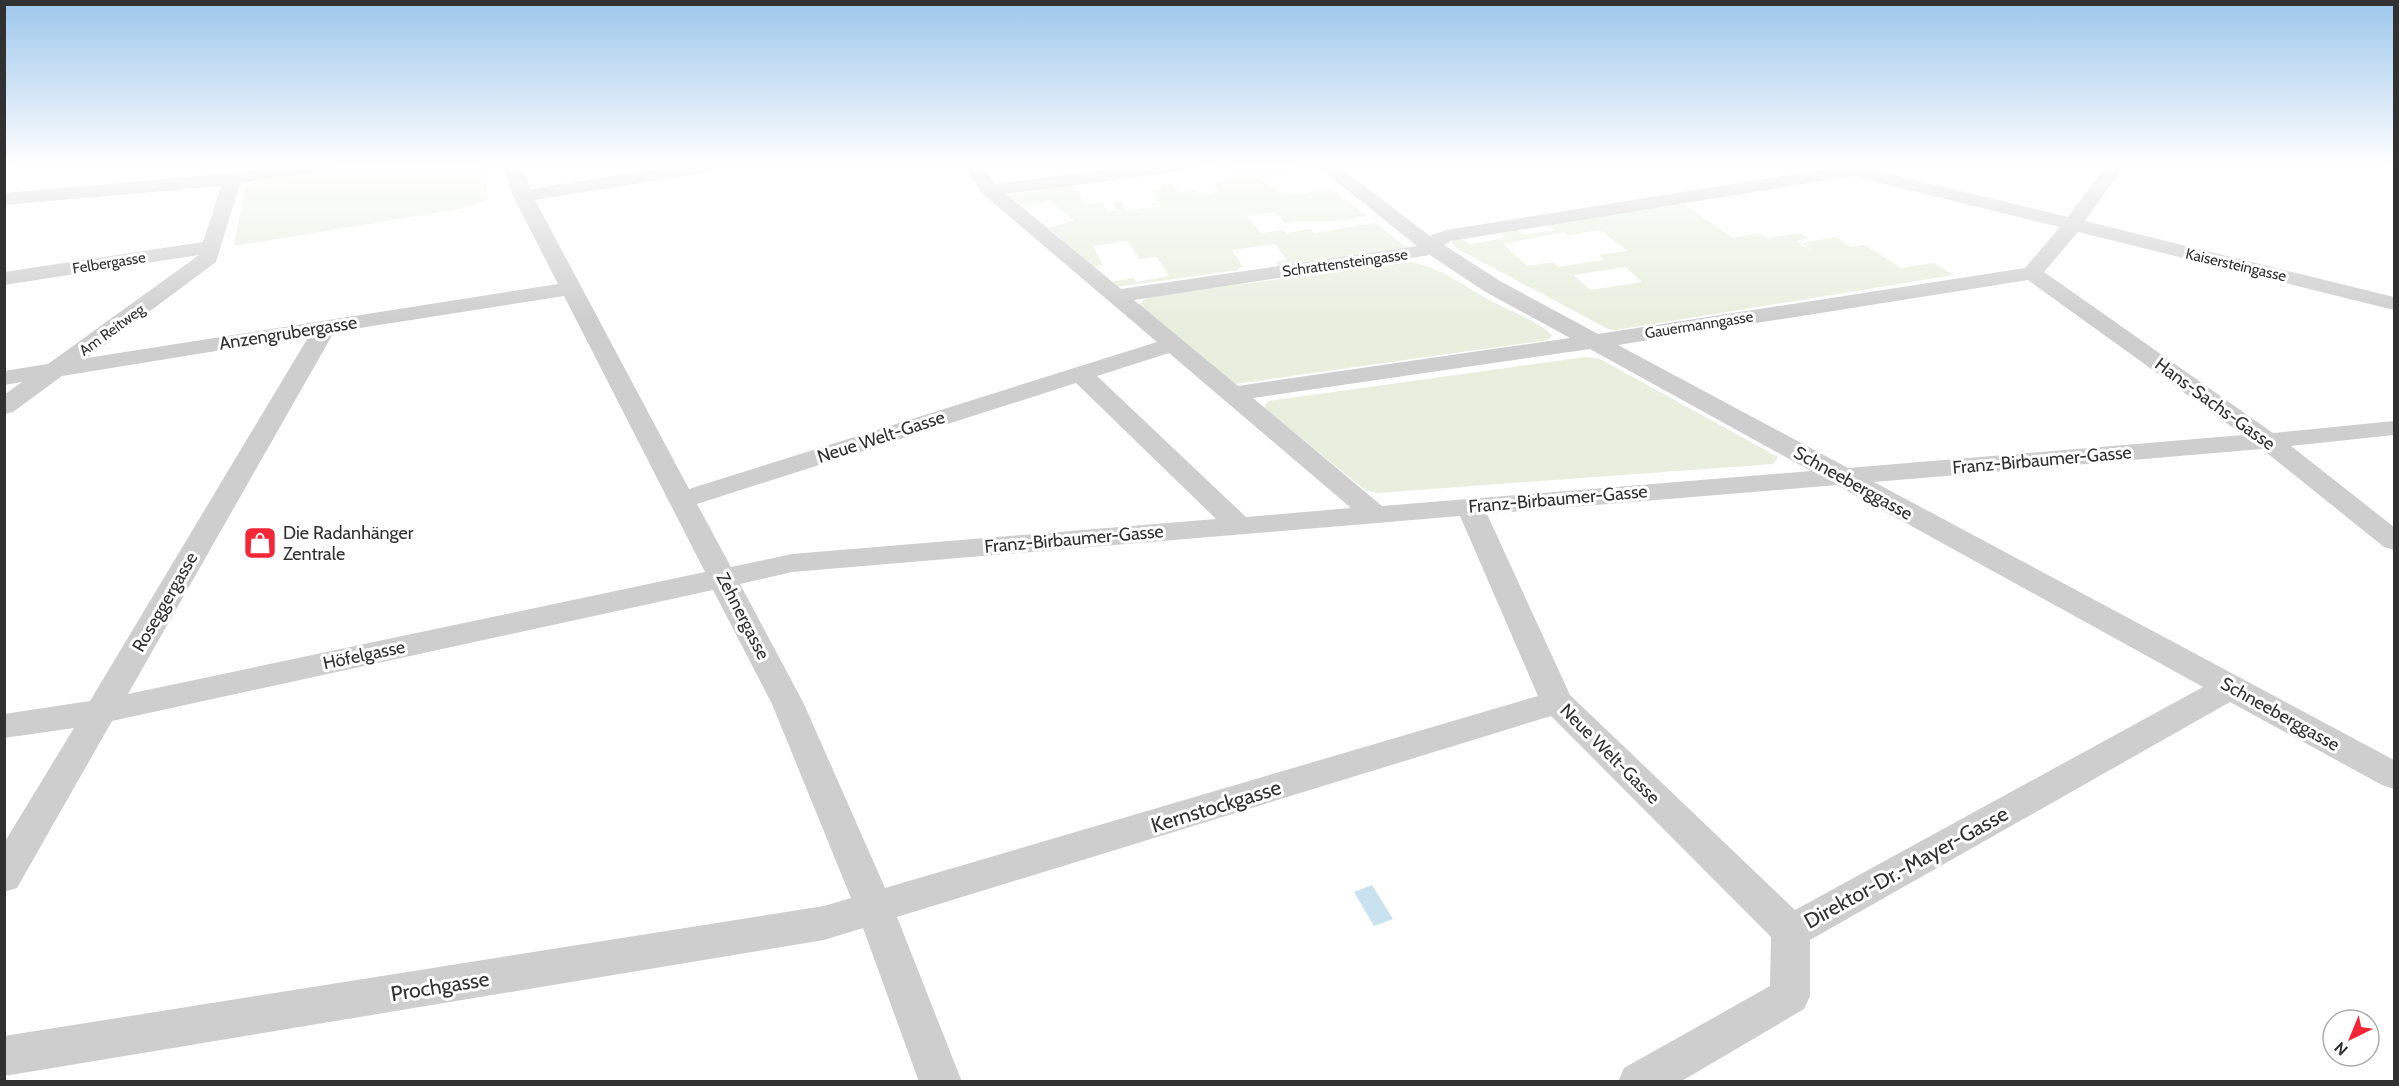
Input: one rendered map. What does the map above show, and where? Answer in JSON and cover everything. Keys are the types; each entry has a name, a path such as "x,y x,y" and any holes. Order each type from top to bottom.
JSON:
{"street":[{"path":"212,246 221,217"},
{"name":"Zehnergasse","path":"534,217 788,704 875,909 941,1082"},
{"path":"1022,217 1376,514"},
{"name":"Schneeberggasse","path":"1392,217 1429,245 1492,286 2394,776"},
{"name":"Schrattensteingasse","path":"1118,296 1422,251 1446,236 1560,217"},
{"name":"Kaisersteingasse","path":"2034,217 2394,303"},
{"path":"2032,273 2079,217"},
{"name":"Felbergasse","path":"4,279 212,246"},
{"name":"Am Reitweg","path":"4,407 209,258 212,246"},
{"name":"Gauermanngasse","path":"1232,394 1596,341 2032,273"},
{"name":"Hans-Sachs-Gasse","path":"2032,273 2268,441 2394,541"},
{"name":"Anzengrubergasse","path":"4,378 571,288"},
{"name":"Roseggergasse","path":"4,877 326,327"},
{"name":"Neue Welt-Gasse","path":"682,500 1174,344"},
{"path":"1081,374 1238,525"},
{"name":"Franz-Birbaumer-Gasse","path":"723,577 792,563 1841,477 2268,441 2394,428"},
{"name":"Neue Welt-Gasse","path":"1469,506 1557,702 1791,931"},
{"name":"Höfelgasse","path":"4,726 100,712 723,577"},
{"name":"Direktor-Dr.-Mayer-Gasse","path":"1639,1082 1790,996 1791,931 2230,687"},
{"name":"Kernstockgasse","path":"875,909 1557,702"},
{"name":"Prochgasse","path":"4,1056 824,923 875,909"}],"green space":[{"path":"239,217 412,217 234,246"},
{"path":"1070,217 1248,217 1261,233 1283,230 1287,233 1311,229 1314,233 1376,223 1407,248 1278,266 1276,262 1287,260 1275,244 1232,250 1243,267 1238,268 1239,270 1116,287 1111,282 1134,278 1136,282 1169,276 1157,257 1139,259 1128,241 1093,246 1103,265 1093,267 1049,228 1074,220"},
{"path":"1279,217 1363,217 1342,220 1285,223"},
{"path":"1597,217 1702,217 1733,238 1759,233 1767,238 1801,233 1809,238 1796,241 1814,253 1802,243 1836,237 1851,247 1865,245 1901,268 1934,263 1954,275 1616,330 1608,329 1456,248 1452,243 1460,238 1469,244 1505,238 1499,231 1517,229 1524,235 1554,230 1547,224","holes":["1601,230 1627,251 1599,255 1604,260 1559,267 1553,262 1527,266 1503,244 1564,232 1568,235","1625,267 1642,282 1590,290 1574,275"]},
{"path":"1411,262 1443,273 1491,301 1531,320 1552,335 1548,340 1235,384 1138,305 1145,299 1158,295"},
{"path":"1585,357 1600,359 1778,457 1773,464 1377,493 1365,490 1264,408 1268,401"}],"water":[{"path":"1372,885 1393,919 1374,926 1354,892"}],"place":[{"name":"Die Radanhänger Zentrale","path":"260,543"}]}
